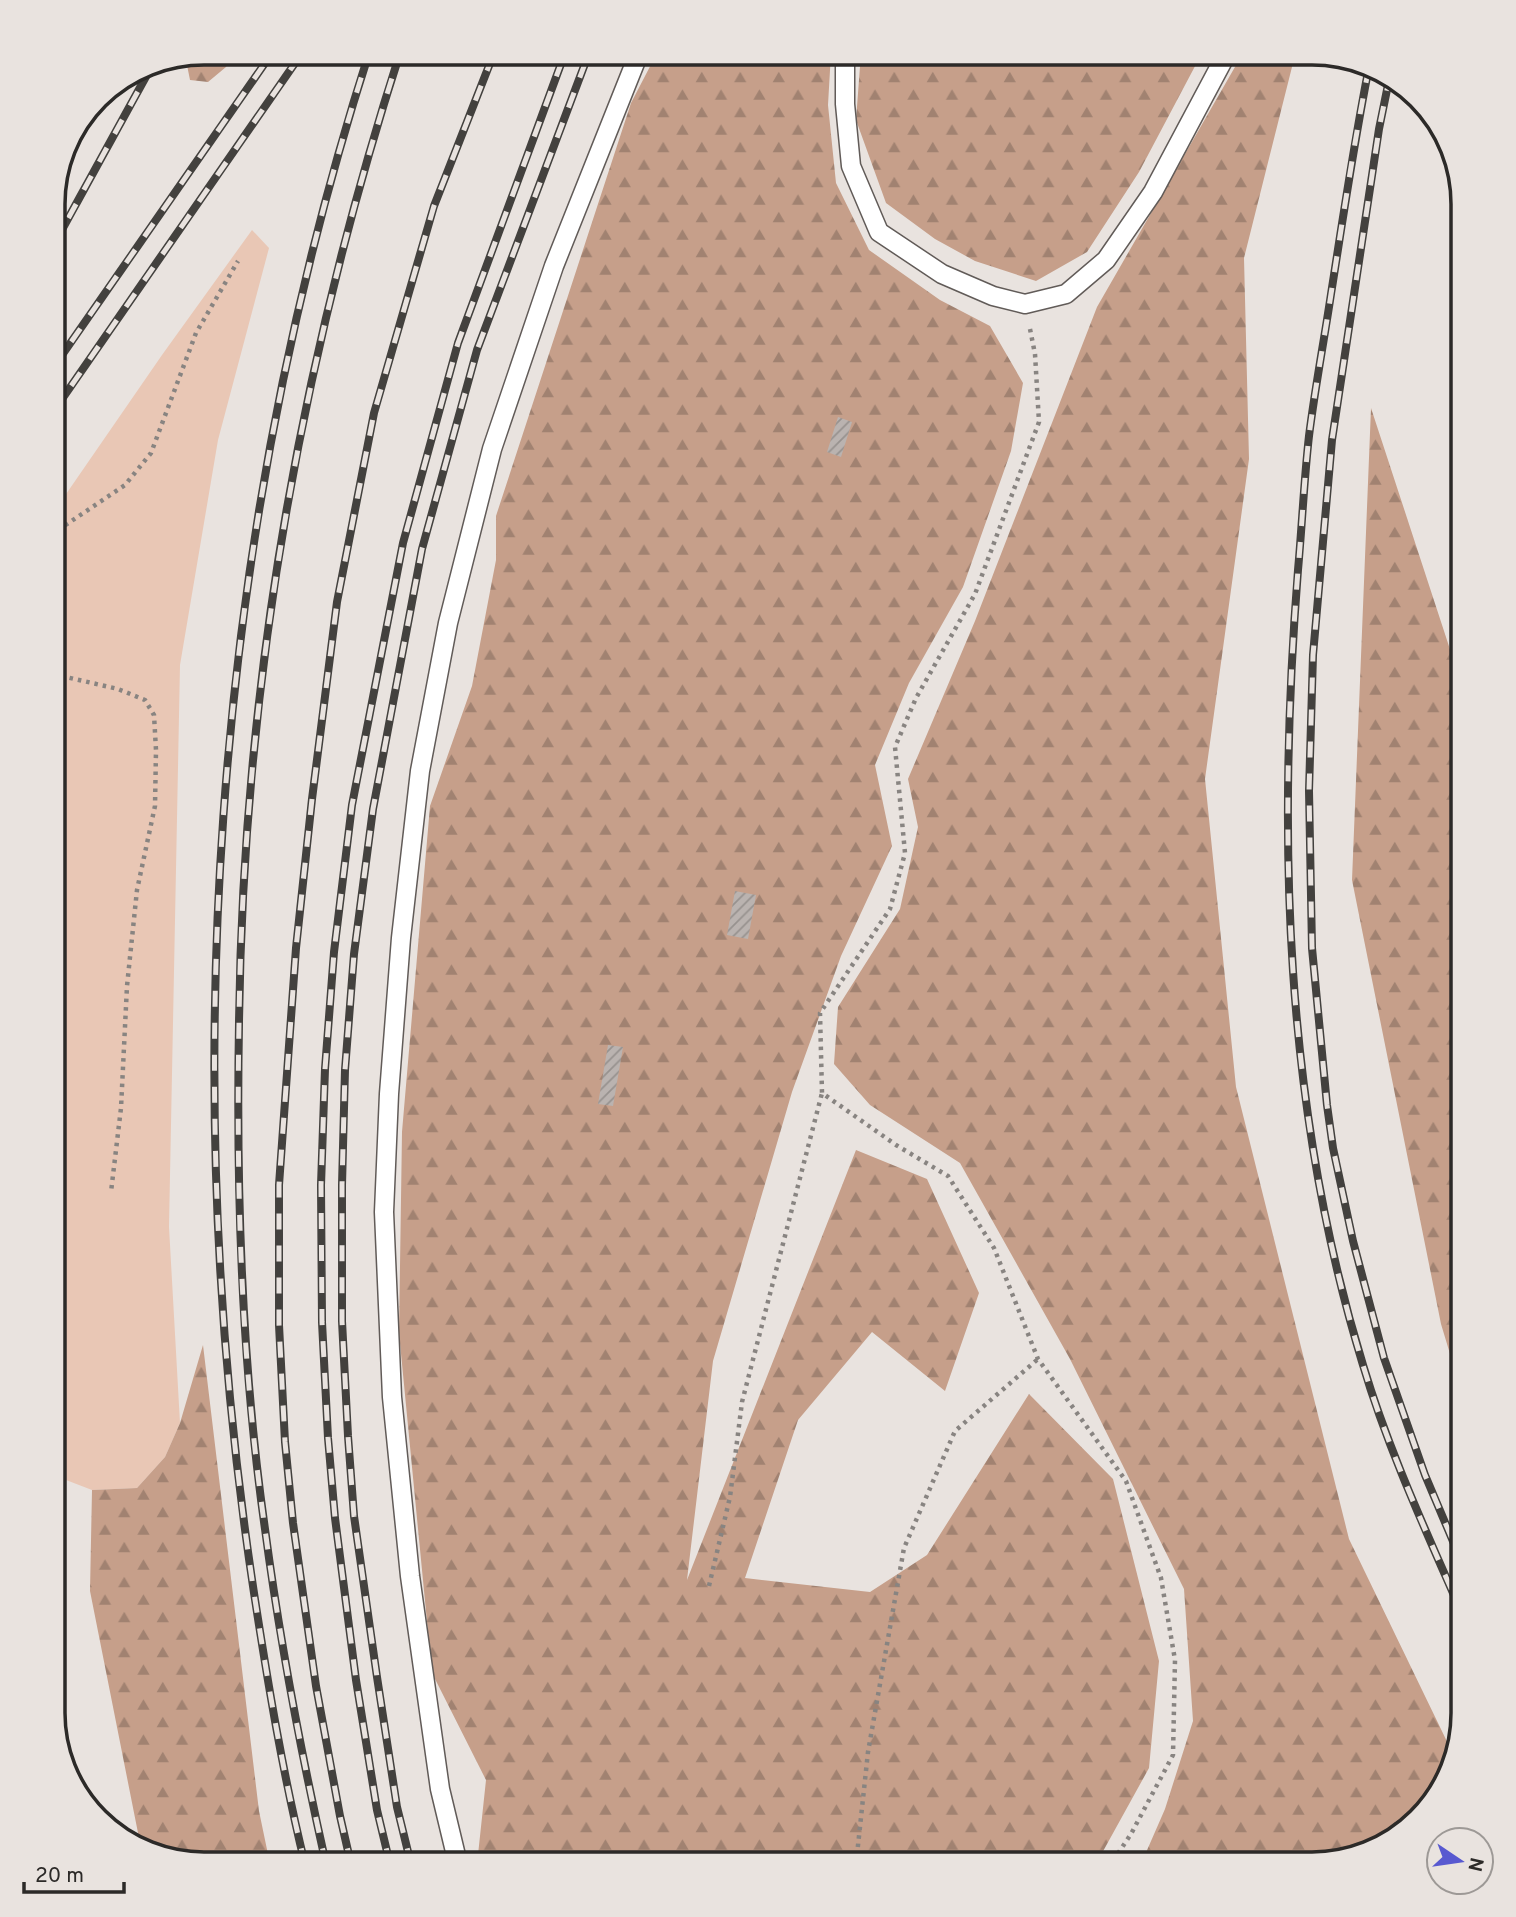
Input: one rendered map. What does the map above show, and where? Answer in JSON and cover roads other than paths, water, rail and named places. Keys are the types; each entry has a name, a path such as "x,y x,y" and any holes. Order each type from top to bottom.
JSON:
{"lane":[{"path":"455,1852 440,1789 419,1643 392,1397 384,1212 401,938 423,757 448,623 492,449 554,266 634,65"},
{"path":"845,65 845,104 851,166 879,232 943,274 993,296 1025,304 1066,294 1106,260 1153,191 1221,65"}],"railway":[{"path":"65,351 264,65"},
{"path":"65,395 294,65"},
{"path":"302,1852 283,1763 254,1593 230,1401 217,1207 215,1012 223,816 243,622 274,429 316,239 366,65"},
{"path":"324,1852 277,1613 250,1403 238,1150 243,899 265,654 283,532 306,410 333,290 364,171 396,65"},
{"path":"348,1852 316,1686 293,1523 285,1442 279,1325 279,1185 296,948 337,602 374,413 434,206 489,65"},
{"path":"387,1852 377,1810 356,1680 335,1518 328,1438 322,1322 321,1185 325,1069 334,952 352,805 403,543 458,343 561,65"},
{"path":"408,1852 397,1807 377,1677 354,1516 348,1436 342,1321 342,1185 345,1070 354,954 373,809 422,549 477,350 584,65"},
{"path":"1367,76 1317,382 1306,469 1288,771 1293,971 1302,1071 1317,1170 1337,1268 1373,1397 1409,1492 1451,1588"},
{"path":"65,224 146,77"},
{"path":"1388,87 1332,440 1313,655 1309,791 1312,948 1333,1148 1353,1241 1384,1358 1425,1475 1451,1537"}]}
